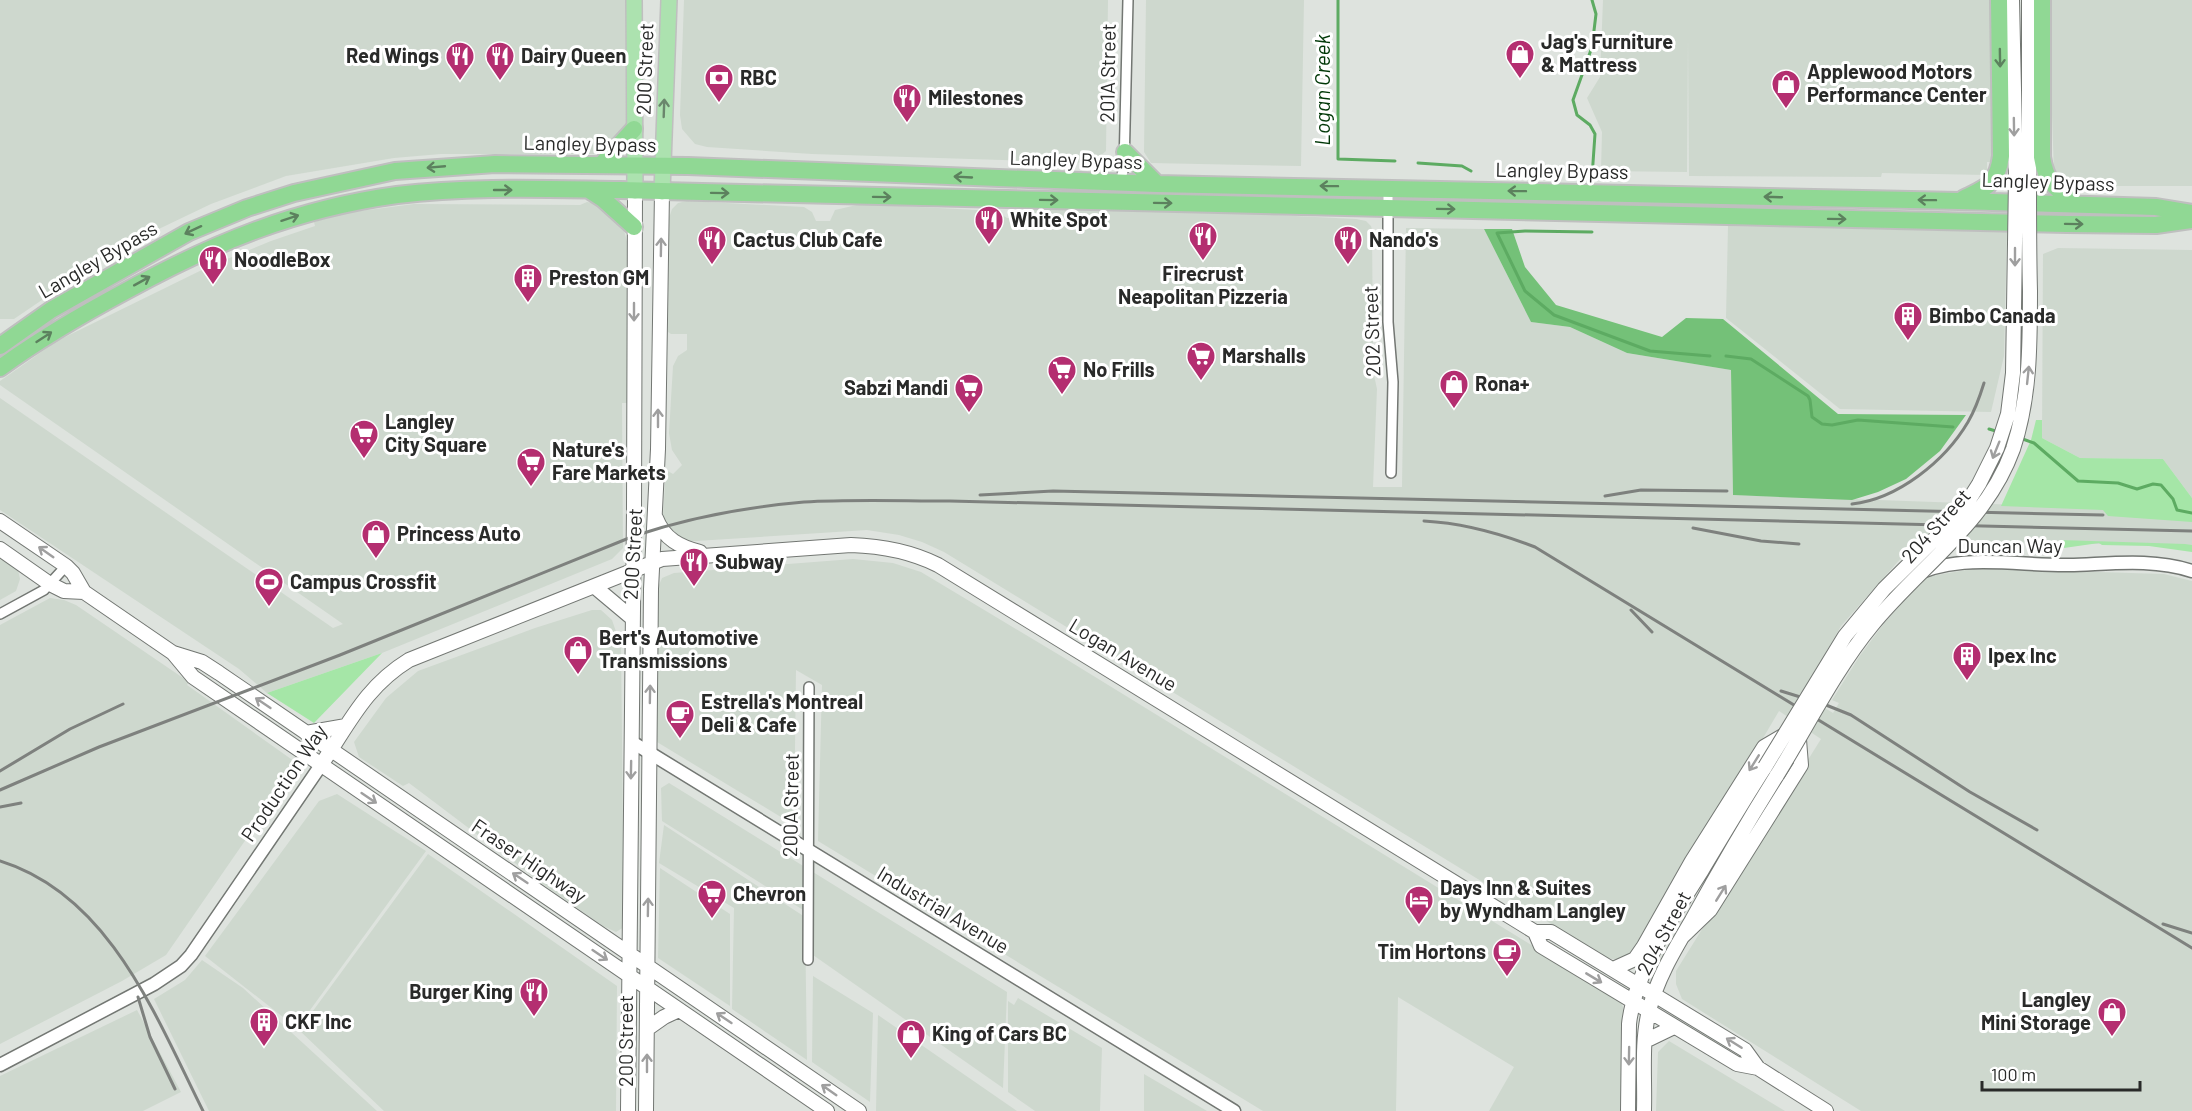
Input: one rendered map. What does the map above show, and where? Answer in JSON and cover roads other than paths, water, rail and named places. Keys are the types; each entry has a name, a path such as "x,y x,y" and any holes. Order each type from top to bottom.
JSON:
{"highway":[{"path":"1959,201 1982,190 1993,181 1999,172 2001,156 1999,0"},
{"path":"2042,0 2042,157 2048,180 2054,188 2076,204"},
{"path":"601,165 634,129"},
{"path":"1125,152 1157,184"},
{"name":"Langley Bypass","path":"0,346 51,310 189,232 237,212 294,193 395,171 495,164 662,166 1157,184 1388,187 2076,204 2156,207 2192,213"},
{"path":"1105,201 1120,183"},
{"name":"Langley Bypass","path":"0,368 44,337 166,268 223,242 303,214 410,194 474,190 634,190 2067,224 2156,225 2192,219"},
{"path":"588,190 603,199 634,227"}],"main road":[{"name":"200 Street","path":"628,1111 633,570 634,0"},
{"name":"204 Street","path":"1644,1111 1645,1041 1649,1010 1654,994 1667,963 1729,852 1858,643 1902,591 1955,540 1980,509 2007,464 2023,412 2029,365 2012,0"},
{"name":"204 Street","path":"1628,1111 1629,1024 1633,1001 1638,985 1682,902 1845,636 1884,589 1960,514 1979,484 1997,448 2008,414 2013,374 2029,0"},
{"name":"200 Street","path":"646,1111 652,562 653,530 656,518 662,166 669,1"},
{"path":"656,518 659,527 673,542 686,549 708,555"},
{"name":"Fraser Highway","path":"0,521 66,566 84,592 173,653 193,677 827,1111"},
{"name":"Logan Avenue","path":"633,570 667,558 851,545 879,546 925,558 1535,932 1551,932 1654,994 1745,1050 1758,1068"},
{"name":"Fraser Highway","path":"0,549 50,584 64,591 84,592"},
{"name":"Production Way","path":"321,765 368,693 382,678 409,660 633,570"},
{"path":"595,587 632,618"},
{"name":"Fraser Highway","path":"173,653 202,662 859,1111"},
{"path":"306,733 346,726"},
{"path":"1613,969 1635,959 1644,946 1692,861 1764,747 1798,727 1801,765 1710,910 1682,937"},
{"name":"Logan Avenue","path":"1535,932 1541,946 1737,1064 1758,1068 1826,1111"},
{"path":"647,1029 679,1010"},
{"path":"1645,1041 1674,1027"}],"street":[{"name":"201A Street","path":"1120,183 1125,152 1128,0"},
{"name":"202 Street","path":"1388,187 1388,322 1393,382 1391,473"},
{"name":"Duncan Way","path":"1798,727 1860,629 1904,580 1923,571 1974,562 2068,565 2130,562 2166,564 2192,571"},
{"path":"0,614 40,592 66,566"},
{"name":"200A Street","path":"808,960 809,687"},
{"name":"Industrial Avenue","path":"632,742 1234,1111"},
{"name":"Production Way","path":"0,1065 142,991 181,966 191,955 321,765"}],"waterway":[{"name":"Logan Creek","path":"1338,0 1338,159 1395,161"},
{"path":"1592,0 1596,14 1592,47 1573,100 1577,115 1590,125 1595,134 1592,177"},
{"name":"Logan Creek","path":"1418,163 1462,166 1471,171"},
{"name":"Logan Creek","path":"1592,232 1497,233 1525,291 1554,315 1650,351 1710,356"},
{"name":"Logan Creek","path":"1726,356 1751,359 1808,396 1812,417 1822,424 1832,425 1858,420 1953,427"},
{"name":"Logan Creek","path":"1989,429 1999,432"},
{"name":"Logan Creek","path":"2020,438 2034,443 2078,481 2118,483 2137,489 2153,484 2161,485 2173,499 2177,510 2192,513"}],"railway":[{"path":"1852,504 1886,495 1919,476 1933,464 1947,451 1968,422 1984,383"},
{"path":"1605,496 1641,490 1727,491"},
{"path":"980,495 1053,491 2103,515"},
{"path":"0,790 99,747 340,655 634,536 696,519 782,504 840,501 950,501 2192,531"},
{"path":"1424,521 1481,529 1535,547 2192,948"},
{"path":"1693,528 1761,541 1799,544"},
{"path":"1631,610 1652,632"},
{"path":"1781,691 1851,715 1970,792 2037,830"},
{"path":"0,771 70,729 123,704"},
{"path":"0,807 21,803"},
{"path":"0,861 38,878 72,901 100,930 125,964 147,1000 203,1111"},
{"path":"2163,924 2192,933"},
{"path":"138,997 150,1037 175,1089"}],"place":[{"name":"Jag's Furniture & Mattress","path":"1520,80"},
{"name":"Red Wings","path":"460,82"},
{"name":"Dairy Queen","path":"500,82"},
{"name":"RBC","path":"719,104"},
{"name":"Applewood Motors Performance Center","path":"1786,110"},
{"name":"Milestones","path":"907,124"},
{"name":"White Spot","path":"989,246"},
{"name":"Firecrust Neapolitan Pizzeria","path":"1203,262"},
{"name":"Cactus Club Cafe","path":"712,266"},
{"name":"Nando's","path":"1348,266"},
{"name":"NoodleBox","path":"213,286"},
{"name":"Preston GM","path":"528,304"},
{"name":"Bimbo Canada","path":"1908,342"},
{"name":"Marshalls","path":"1201,382"},
{"name":"No Frills","path":"1062,396"},
{"name":"Rona+","path":"1454,410"},
{"name":"Sabzi Mandi","path":"969,414"},
{"name":"Langley City Square","path":"364,460"},
{"name":"Nature's Fare Markets","path":"531,488"},
{"name":"Princess Auto","path":"376,560"},
{"name":"Subway","path":"694,588"},
{"name":"Campus Crossfit","path":"269,608"},
{"name":"Bert's Automotive Transmissions","path":"578,676"},
{"name":"Ipex Inc","path":"1967,682"},
{"name":"Estrella's Montreal Deli & Cafe","path":"680,740"},
{"name":"Chevron","path":"712,920"},
{"name":"Days Inn & Suites by Wyndham Langley","path":"1419,926"},
{"name":"Tim Hortons","path":"1507,978"},
{"name":"Burger King","path":"534,1018"},
{"name":"Langley Mini Storage","path":"2112,1038"},
{"name":"CKF Inc","path":"264,1048"},
{"name":"King of Cars BC","path":"911,1060"}]}
